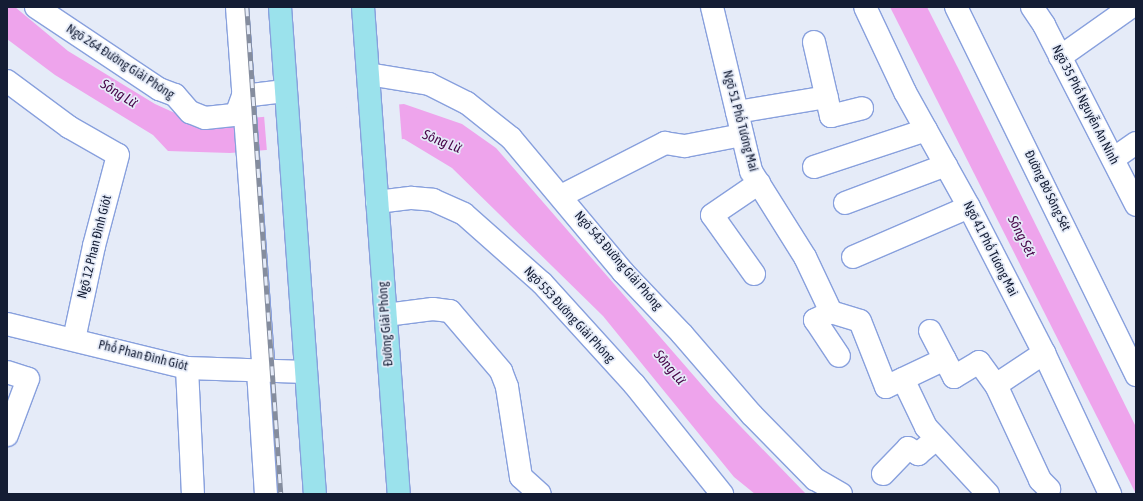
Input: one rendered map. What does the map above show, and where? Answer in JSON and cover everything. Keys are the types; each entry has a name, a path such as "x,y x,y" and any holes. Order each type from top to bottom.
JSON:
{"main road":[{"path":"280,7 285,96 315,494"},
{"path":"363,7 368,74"},
{"name":"Đường Giải Phóng","path":"368,74 368,96 399,494"}],"street":[{"name":"Ngõ 264 Đường Giải Phóng","path":"36,7 159,89 175,95 190,112 205,118 236,115 243,103"},
{"path":"237,7 261,371 266,494"},
{"name":"Ngõ 51 Phố Tương Mai","path":"712,7 751,171 805,256 831,312"},
{"name":"Ngõ 41 Phố Tương Mai","path":"865,7 926,130 969,207 1044,353 1110,494"},
{"name":"Đường Bờ Sông Sét","path":"956,7 1136,375"},
{"name":"Ngõ 35 Phố Nguyễn An Ninh","path":"1032,7 1060,57 1136,205"},
{"path":"1060,57 1131,7"},
{"path":"814,42 831,116 862,108"},
{"name":"Ngõ 543 Đường Giải Phóng","path":"368,74 429,84 467,103 511,138 623,272 682,334 752,414 815,479 841,494"},
{"name":"Ngõ 12 Phan Đình Giót","path":"7,81 69,127 118,155 94,246 74,339"},
{"path":"243,103 285,96"},
{"path":"737,112 827,97"},
{"path":"814,167 926,130"},
{"path":"561,196 665,143 685,146 742,135"},
{"path":"1113,159 1136,143"},
{"path":"845,203 946,165"},
{"path":"754,274 712,215 759,183"},
{"name":"Ngõ 553 Đường Giải Phóng","path":"377,202 412,198 433,200 464,214 542,283 634,384 722,494"},
{"path":"853,257 969,207"},
{"path":"386,315 445,309 455,317 501,371 507,387 521,477 540,494"},
{"path":"839,356 815,320 831,312 860,321 895,383 926,427 988,494"},
{"name":"Phố Phan Đình Giót","path":"7,324 74,339 187,368 306,372"},
{"path":"930,331 954,377 979,362 996,385 1040,480 1049,489"},
{"path":"996,385 1044,353"},
{"path":"895,383 945,359"},
{"path":"187,368 193,494"},
{"path":"7,372 28,379 7,435"},
{"path":"883,474 908,448 918,454 936,439"}],"water":[{"name":"Sông Lừ","path":"7,7 15,7 68,51 155,104 197,123 404,104 462,124 496,148 714,399 806,494 755,494 734,477 603,316 452,168 404,139 230,153 168,151 153,135 55,75 7,39"},
{"name":"Sông Sét","path":"890,7 927,7 959,70 1136,427 1136,494"}],"pier":[{"path":"399,103 402,141 267,152 264,115"}],"railway":[{"path":"247,7 281,494"}]}
